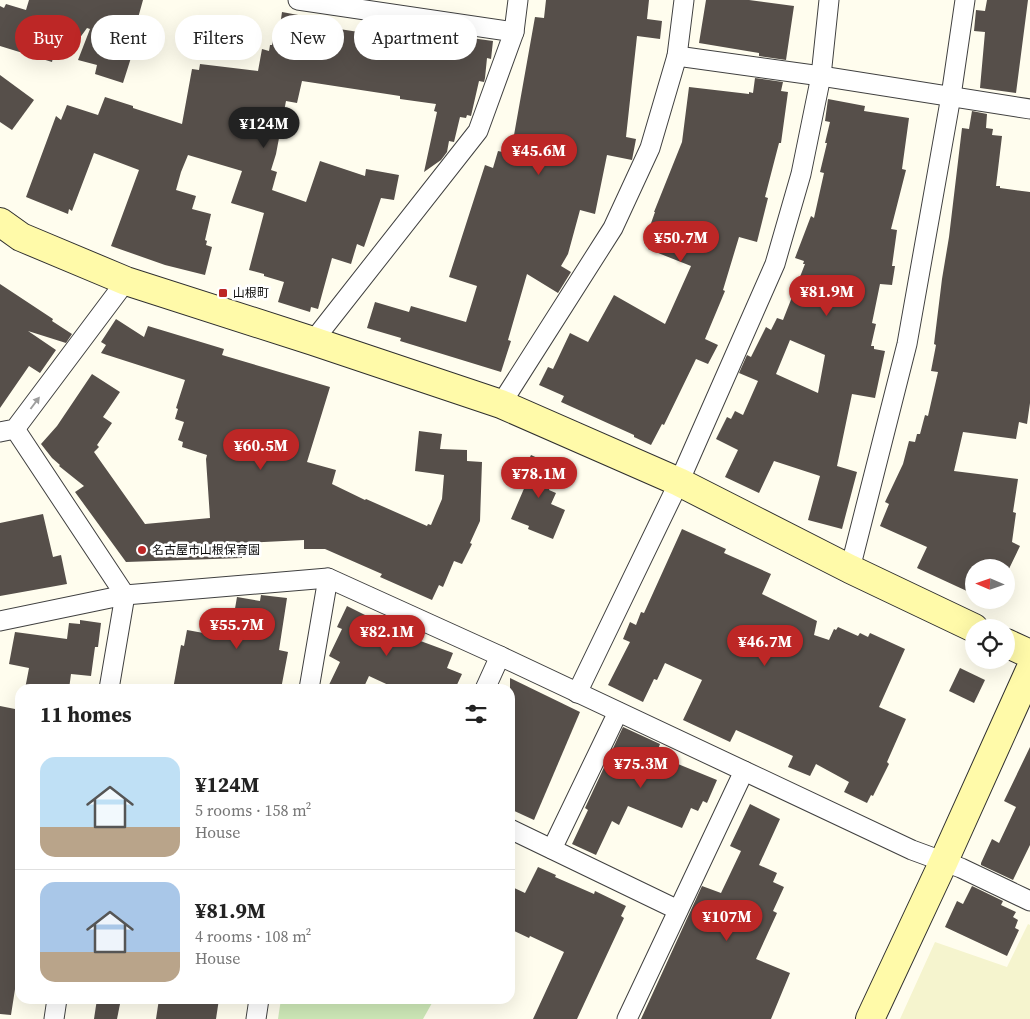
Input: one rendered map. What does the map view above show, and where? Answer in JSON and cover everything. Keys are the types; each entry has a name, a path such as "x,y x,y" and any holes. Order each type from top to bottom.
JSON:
{"street":[{"path":"298,0 514,32"},
{"path":"313,341 478,131 514,32 518,0"},
{"path":"501,404 613,228 650,148 676,56 684,0"},
{"path":"577,694 679,482 775,264 801,174 820,76 829,0"},
{"path":"850,569 907,344 951,96 965,0"},
{"path":"676,56 820,76 1030,109"},
{"path":"0,222 21,237 126,281 501,404 679,482 850,569 965,624"},
{"path":"110,684 125,595 8,430 126,281"},
{"path":"309,684 328,578"},
{"path":"0,621 125,595 328,578 500,656 577,694 912,850 961,868 1030,901"},
{"path":"1015,647 1030,654"},
{"path":"487,684 500,656"},
{"path":"870,1019 1030,670"},
{"path":"552,848 618,712"},
{"path":"627,1019 744,771"},
{"path":"515,831 678,910"},
{"path":"54,1019 56,1004"},
{"path":"256,1019 258,1004"}],"green space":[{"path":"1028,924 1030,925 1030,1019 900,1019 935,942 1007,967"},
{"path":"280,1004 431,1004 423,1019 278,1019"}],"building":[{"path":"29,0 143,0 139,15 91,15 91,60 130,60 123,83 95,74 97,65 78,60 81,60 81,52 90,29 87,28 81,36 81,15 15,15 15,51 0,46 0,6 4,8 6,4 26,10"},
{"path":"546,0 649,0 647,19 662,21 660,39 637,36 626,137 636,139 632,160 607,155 595,214 580,210 568,254 561,266 571,272 558,293 527,274 508,340 511,341 501,372 400,341 401,338 367,328 375,302 409,312 411,306 466,322 477,286 449,277 485,165 493,168 498,151 507,153 512,135 514,135 535,17 544,18"},
{"path":"706,0 749,0 794,6 786,60 759,56 759,53 699,43"},
{"path":"987,0 1028,0 1016,93 980,88 985,32 974,31 976,10 985,11"},
{"path":"282,12 298,15 282,15"},
{"path":"344,30 354,31 354,60 477,60 477,39 493,41 491,59 487,58 484,82 479,81 471,116 467,115 466,118 460,117 454,142 449,141 447,152 441,160 424,172 437,112 434,111 436,104 400,99 400,96 302,81 297,103 286,101 271,170 277,172 272,190 306,202 320,161 365,176 366,169 399,175 394,200 381,198 364,247 357,244 351,264 332,258 318,309 311,307 310,312 278,302 284,282 249,270 264,213 231,203 242,171 188,155 181,172 176,190 196,196 192,209 211,214 205,240 207,241 206,245 212,247 205,275 165,265 111,246 139,170 94,153 72,211 69,209 68,214 26,197 56,116 61,120 67,105 98,115 105,97 182,124 192,69 199,70 200,64 258,71 260,60 262,60 262,49 269,51 270,45 272,45 272,60 344,60"},
{"path":"0,75 34,100 12,130 0,122"},
{"path":"755,78 783,82 781,91 788,92 781,143 779,143 765,197 768,198 757,242 739,237 723,290 725,291 705,339 718,345 708,364 696,359 664,425 662,424 651,445 634,437 634,435 561,402 564,396 539,385 548,367 553,369 570,333 588,342 614,295 665,324 691,266 648,249 650,245 644,243 654,212 682,142 689,87 749,94 749,92 753,93"},
{"path":"828,99 865,106 864,111 909,118 902,169 906,170 891,229 897,230 892,266 895,266 892,285 880,284 872,323 876,324 871,346 874,346 874,349 885,351 875,398 852,394 837,466 857,472 842,529 808,520 820,476 774,461 759,493 725,477 738,450 716,439 727,417 731,419 735,411 743,415 758,381 739,373 747,355 751,357 766,327 771,330 777,318 783,320 805,264 803,264 804,261 795,258 811,216 814,218 824,173 820,172 830,122 825,121","holes":["790,340 825,355 818,393 776,374"]},
{"path":"972,111 987,114 986,128 993,129 992,135 1002,136 996,186 1030,192 1030,403 1027,424 1019,422 1016,439 963,432 954,471 1018,479 1013,512 1016,513 1012,542 1020,546 1014,559 965,559 965,590 917,568 927,547 880,526 889,504 885,502 903,464 909,441 915,442 917,434 920,434 925,415 928,416 938,372 931,371 936,345 934,344 942,279 962,128 969,129"},
{"path":"0,284 72,334 66,343 28,331 56,350 40,373 29,366 0,408"},
{"path":"116,319 144,337 148,326 224,349 222,355 330,387 307,462 336,470 332,484 427,526 428,524 431,525 442,499 444,475 415,471 419,431 442,434 440,449 467,450 467,461 482,462 480,521 470,543 472,544 462,564 454,561 443,587 439,585 432,600 380,577 382,574 325,549 304,549 304,540 245,543 245,554 242,554 242,558 126,562 75,492 84,486 59,466 41,444 57,426 92,374 120,392 103,417 112,423 97,445 99,447 94,452 145,524 210,518 207,455 182,447 183,442 178,440 184,422 175,419 178,409 176,408 185,380 101,353 106,345 101,342"},
{"path":"531,455 559,468 549,490 556,493 551,504 565,510 553,539 528,529 529,526 511,519 529,477 522,474"},
{"path":"43,514 53,557 61,555 67,584 0,596 0,523"},
{"path":"682,529 726,549 724,553 771,574 762,594 817,621 814,635 829,640 834,629 836,630 838,627 858,636 860,633 868,637 870,633 905,649 879,707 906,719 887,762 889,764 873,796 871,795 867,803 844,792 849,782 816,764 810,776 788,767 793,756 736,730 730,742 683,720 702,680 665,663 657,680 654,679 643,702 608,685 630,642 623,639 630,622 636,625 641,612 644,613"},
{"path":"261,595 287,598 279,650 288,652 282,684 174,684 181,645 184,646 187,630 209,634 210,618 233,620 237,597 260,601"},
{"path":"347,606 389,627 391,621 410,630 407,636 453,653 447,668 462,674 457,684 386,684 369,676 365,684 329,684 340,662 329,656 342,629 337,627"},
{"path":"80,620 101,623 98,647 95,647 91,676 71,674 70,684 26,684 29,668 9,664 15,632 67,639 69,623 80,624"},
{"path":"960,668 985,680 974,703 949,691"},
{"path":"510,678 580,712 534,820 515,811 515,684 510,684"},
{"path":"0,706 15,709 15,989 11,1015 0,1014"},
{"path":"623,727 660,744 656,755 717,780 707,803 703,801 698,811 691,808 682,828 628,806 619,825 612,821 596,855 572,844 588,810 585,808"},
{"path":"1030,747 1030,845 1013,880 981,865 981,863 992,839 999,843 1016,807 1004,801"},
{"path":"750,804 780,819 759,865 777,873 773,882 784,887 773,911 777,913 756,959 790,973 771,1019 641,1019 702,886 721,893 741,851 730,846"},
{"path":"538,867 556,875 555,877 594,894 595,891 626,906 621,916 624,918 577,1019 533,1019 564,952 530,936 529,938 515,931 515,888 525,893"},
{"path":"972,886 1003,901 1001,905 1016,912 1013,917 1018,920 1015,928 1019,930 1007,956 945,927 957,901 963,904"},
{"path":"96,1004 120,1004 117,1019 94,1019"},
{"path":"158,1004 218,1004 216,1019 156,1019"}],"place":[{"name":"山根町","path":"223,293"},
{"name":"名古屋市山根保育園","path":"142,550"}]}
